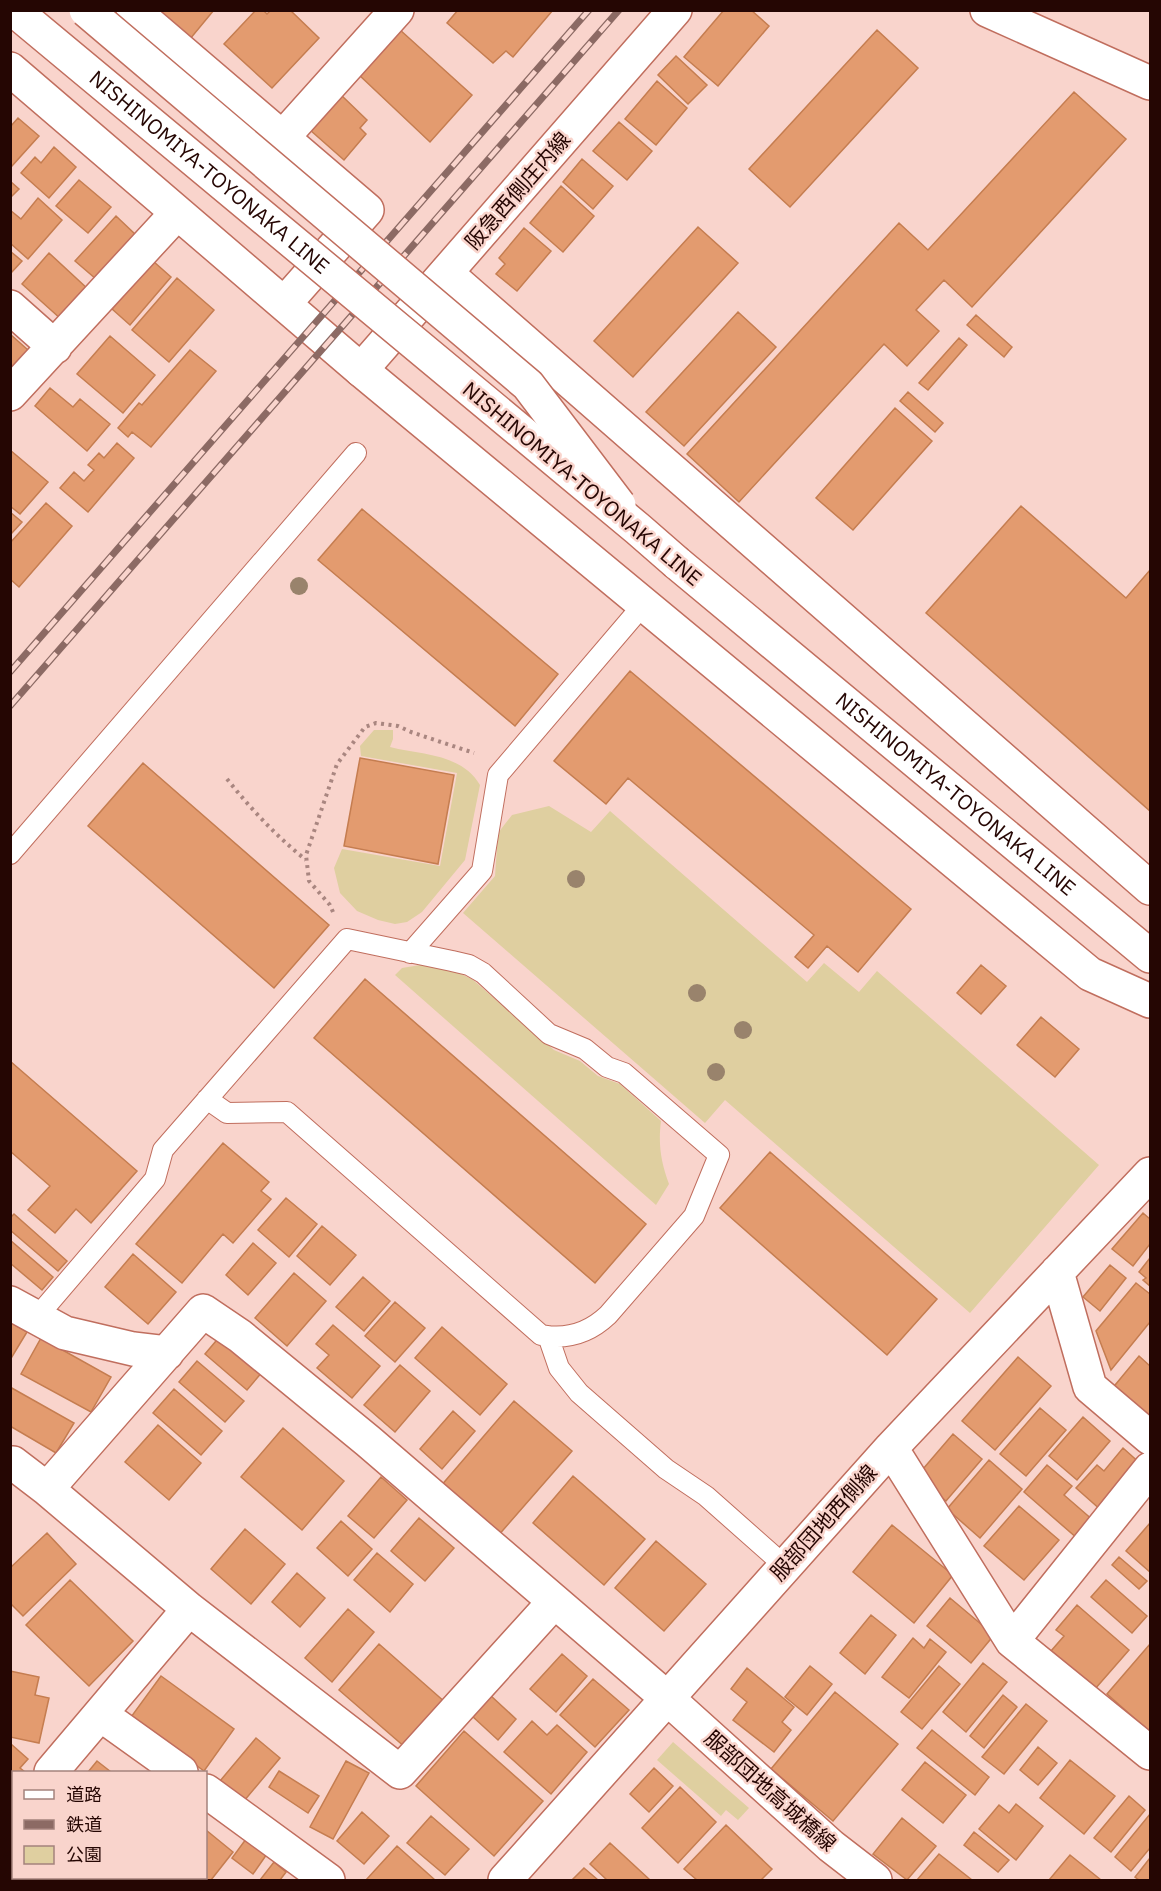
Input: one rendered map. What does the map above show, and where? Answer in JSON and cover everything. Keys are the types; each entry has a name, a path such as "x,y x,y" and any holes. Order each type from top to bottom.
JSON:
{"street":[{"name":"NISHINOMIYA-TOYONAKA LINE","path":"14,10 1150,956"},
{"path":"86,10 528,385 638,529"},
{"path":"133,10 367,210 284,304"},
{"path":"283,137 397,10"},
{"name":"阪急西側庄内線","path":"361,370 675,10"},
{"path":"987,10 1150,82"},
{"path":"10,69 361,370 1090,974 1150,1001"},
{"path":"10,394 177,213"},
{"path":"446,273 1150,888"},
{"path":"10,308 55,347"},
{"name":"服部団地西側線","path":"505,1881 891,1448 1150,1174"},
{"path":"1057,1272 1090,1387 1150,1438"},
{"path":"23,1311 65,1333 133,1349 167,1353"},
{"name":"服部団地高城橋線","path":"167,1353 203,1311 240,1336 368,1441 667,1698 831,1846 875,1881"},
{"path":"46,1489 167,1353"},
{"path":"891,1448 1012,1641 1150,1753"},
{"path":"11,1458 189,1609 400,1772 554,1602"},
{"path":"1012,1641 1150,1468"},
{"path":"53,1771 189,1609"},
{"path":"100,1714 177,1771"},
{"path":"207,1792 328,1881"}],"lane":[{"path":"10,854 356,453"},
{"path":"410,953 482,871 498,775 643,605"},
{"path":"23,1311 154,1179 163,1150 207,1099 347,939 469,965 483,973 549,1034 585,1049 607,1067 624,1073 719,1155 694,1216 608,1315 586,1332 555,1338 541,1335 287,1112 227,1113 207,1099"},
{"path":"548,1336 559,1368 579,1393 666,1469 706,1496 785,1566"}],"path":[{"path":"347,939 330,905 309,881 306,855 337,764 365,727 376,723 398,726 508,764"},
{"path":"227,779 255,814 307,860"}],"green space":[{"path":"374,730 393,730 390,747 451,761 472,775 480,785 465,860 422,912 407,922 395,924 357,911 340,893 334,868 342,849 440,866 457,773 361,756 360,746"},
{"path":"549,806 591,832 610,811 807,982 824,963 859,992 877,971 1099,1165 970,1313 725,1100 705,1123 463,913 495,876 498,833 512,815"},
{"path":"441,965 472,979 554,1050 580,1061 598,1076 620,1084 661,1121 661,1153 669,1184 656,1205 395,975 402,968"},
{"path":"673,1742 749,1808 738,1820 726,1810 721,1816 657,1760"}],"building":[{"path":"157,10 214,10 190,39"},
{"path":"256,10 263,10 267,14 271,10 290,10 319,38 272,88 224,44"},
{"path":"458,10 553,10 513,57 506,51 493,63 447,23"},
{"path":"724,10 751,10 769,26 718,86 684,57"},
{"path":"399,29 472,95 430,142 358,74"},
{"path":"877,30 918,68 790,207 749,169"},
{"path":"676,56 707,85 688,104 658,75"},
{"path":"657,81 687,108 656,145 625,119"},
{"path":"1074,92 1126,139 972,307 944,280 916,310 939,331 907,366 884,344 739,502 687,454 899,223 928,250"},
{"path":"340,94 367,120 360,128 366,134 344,160 310,130"},
{"path":"18,118 39,136 11,167 10,127"},
{"path":"619,122 652,151 627,180 593,151"},
{"path":"54,147 76,167 49,198 21,173 35,157 41,163"},
{"path":"582,159 613,186 593,209 563,182"},
{"path":"79,180 111,207 88,233 56,206"},
{"path":"10,181 19,189 10,198"},
{"path":"561,186 594,216 563,252 530,223"},
{"path":"38,198 62,220 28,259 10,243 10,210 21,219"},
{"path":"116,216 136,235 96,279 75,261"},
{"path":"698,227 738,263 633,377 594,341"},
{"path":"524,228 551,251 517,291 496,274 505,264 499,258"},
{"path":"10,251 22,261 10,274"},
{"path":"49,253 89,290 62,320 22,284"},
{"path":"153,261 171,277 130,325 112,309"},
{"path":"177,278 214,310 169,362 132,330"},
{"path":"738,312 776,347 684,446 646,412"},
{"path":"976,315 1012,347 1004,357 967,325"},
{"path":"10,334 28,350 10,370"},
{"path":"110,336 155,375 123,413 77,374"},
{"path":"959,338 967,345 928,390 919,383"},
{"path":"190,350 216,371 151,447 132,432 128,437 118,428 139,403 142,405"},
{"path":"50,388 73,407 80,399 110,424 87,451 35,406"},
{"path":"908,392 943,423 935,432 900,401"},
{"path":"895,408 932,441 853,530 816,498"},
{"path":"117,443 134,458 88,512 60,488 74,472 84,481 94,470 88,465 99,453 104,458"},
{"path":"10,450 48,482 20,514 10,506"},
{"path":"46,503 72,526 19,587 10,579 10,543"},
{"path":"1021,506 1126,598 1150,570 1150,811 926,613"},
{"path":"362,509 558,674 515,726 318,560"},
{"path":"10,512 22,522 10,535"},
{"path":"630,671 911,909 858,972 827,946 808,968 795,957 814,935 628,778 606,804 554,761"},
{"path":"360,758 454,775 438,864 344,846"},
{"path":"143,763 329,925 274,988 88,826"},
{"path":"981,965 1006,986 981,1014 957,993"},
{"path":"365,979 646,1224 595,1283 314,1038"},
{"path":"1041,1017 1079,1049 1055,1077 1017,1045"},
{"path":"10,1061 137,1171 91,1223 76,1209 55,1233 28,1210 50,1186 10,1151"},
{"path":"223,1143 269,1182 261,1191 271,1199 233,1243 223,1234 182,1283 136,1244"},
{"path":"770,1152 937,1299 887,1355 720,1208"},
{"path":"286,1198 317,1224 289,1257 258,1230"},
{"path":"1143,1213 1150,1219 1150,1244 1133,1266 1112,1249"},
{"path":"14,1214 67,1261 58,1271 10,1230 10,1218"},
{"path":"322,1226 356,1255 330,1285 297,1256"},
{"path":"10,1240 53,1277 42,1290 10,1263"},
{"path":"253,1243 276,1263 248,1295 226,1275"},
{"path":"133,1254 176,1292 148,1324 105,1287"},
{"path":"1150,1258 1150,1286 1139,1272"},
{"path":"1110,1265 1126,1278 1100,1311 1083,1297"},
{"path":"294,1273 326,1301 287,1346 255,1318"},
{"path":"363,1277 390,1301 364,1331 336,1307"},
{"path":"1136,1283 1150,1294 1150,1322 1111,1370 1096,1331"},
{"path":"395,1302 425,1328 395,1362 365,1336"},
{"path":"10,1322 27,1332 10,1360"},
{"path":"333,1325 380,1366 352,1398 317,1368 329,1355 316,1344"},
{"path":"442,1327 507,1384 480,1415 415,1358"},
{"path":"221,1335 263,1371 247,1390 205,1354"},
{"path":"41,1338 111,1377 91,1412 21,1374"},
{"path":"1139,1356 1150,1366 1150,1423 1111,1390"},
{"path":"1018,1357 1051,1386 995,1450 962,1421"},
{"path":"197,1361 244,1401 225,1422 179,1382"},
{"path":"400,1365 430,1391 395,1432 364,1405"},
{"path":"10,1387 74,1423 56,1453 10,1426"},
{"path":"174,1389 222,1431 201,1455 153,1413"},
{"path":"514,1401 572,1451 497,1537 440,1487"},
{"path":"1040,1408 1066,1430 1026,1476 1000,1454"},
{"path":"453,1411 475,1431 442,1469 420,1449"},
{"path":"1083,1417 1110,1441 1077,1480 1049,1456"},
{"path":"158,1425 201,1463 169,1500 125,1462"},
{"path":"283,1428 344,1481 302,1530 241,1477"},
{"path":"953,1434 982,1459 946,1501 917,1476"},
{"path":"1123,1448 1142,1465 1102,1511 1076,1488 1097,1465 1104,1471"},
{"path":"989,1460 1022,1489 980,1538 947,1509"},
{"path":"1047,1465 1072,1486 1064,1495 1094,1521 1078,1539 1024,1492"},
{"path":"573,1476 645,1539 604,1585 533,1523"},
{"path":"381,1477 407,1500 374,1538 348,1516"},
{"path":"1019,1506 1059,1540 1024,1580 984,1546"},
{"path":"419,1518 454,1548 425,1581 391,1551"},
{"path":"341,1521 372,1549 348,1576 317,1548"},
{"path":"1150,1523 1150,1572 1126,1551"},
{"path":"892,1525 953,1575 914,1623 853,1572"},
{"path":"245,1529 285,1564 251,1604 211,1569"},
{"path":"47,1533 76,1564 23,1616 10,1603 10,1568"},
{"path":"656,1541 706,1584 664,1631 615,1588"},
{"path":"377,1553 413,1584 390,1612 354,1580"},
{"path":"1119,1557 1147,1581 1139,1589 1112,1565"},
{"path":"297,1573 325,1598 300,1627 272,1602"},
{"path":"70,1580 133,1641 89,1686 26,1625"},
{"path":"1106,1580 1147,1616 1132,1633 1091,1597"},
{"path":"950,1598 994,1635 971,1663 927,1626"},
{"path":"1077,1605 1129,1650 1095,1689 1051,1651 1064,1636 1056,1630"},
{"path":"348,1609 374,1632 332,1682 305,1658"},
{"path":"871,1615 896,1635 865,1674 840,1653"},
{"path":"913,1638 924,1648 930,1639 946,1652 909,1698 882,1677"},
{"path":"379,1644 446,1703 406,1748 339,1690"},
{"path":"1150,1644 1150,1732 1107,1694"},
{"path":"562,1654 587,1676 556,1712 530,1689"},
{"path":"983,1663 1007,1682 966,1732 943,1712"},
{"path":"810,1666 832,1684 807,1715 785,1697"},
{"path":"939,1666 960,1684 922,1729 901,1712"},
{"path":"747,1668 794,1707 782,1722 791,1730 774,1752 733,1720 747,1702 731,1689"},
{"path":"10,1671 39,1677 35,1695 49,1698 39,1743 10,1737"},
{"path":"161,1676 234,1729 204,1771 131,1717"},
{"path":"593,1679 629,1710 595,1747 560,1715"},
{"path":"835,1692 898,1744 833,1821 771,1769"},
{"path":"490,1695 516,1719 498,1740 472,1716"},
{"path":"1003,1695 1017,1707 984,1748 970,1736"},
{"path":"1026,1704 1047,1721 1004,1774 982,1757"},
{"path":"532,1721 547,1735 557,1725 587,1752 551,1794 504,1752"},
{"path":"932,1730 989,1777 975,1795 917,1748"},
{"path":"464,1731 543,1801 494,1856 416,1786"},
{"path":"256,1738 280,1758 244,1801 220,1781"},
{"path":"11,1744 28,1759 20,1768 24,1771 12,1771 12,1784 10,1783"},
{"path":"1038,1747 1057,1763 1038,1785 1020,1770"},
{"path":"1070,1760 1115,1796 1084,1834 1040,1798"},
{"path":"97,1761 110,1771 89,1771"},
{"path":"346,1761 369,1773 333,1839 310,1827"},
{"path":"925,1762 966,1795 943,1823 902,1790"},
{"path":"654,1768 673,1786 649,1812 630,1794"},
{"path":"279,1771 319,1796 308,1813 269,1787"},
{"path":"680,1787 716,1822 678,1863 642,1828"},
{"path":"1129,1796 1145,1810 1111,1852 1094,1838"},
{"path":"1016,1804 1043,1826 1016,1860 979,1829 999,1805 1009,1813"},
{"path":"362,1812 389,1836 364,1864 337,1841"},
{"path":"1150,1814 1150,1848 1131,1871 1115,1857"},
{"path":"431,1816 469,1849 445,1875 407,1843"},
{"path":"902,1818 936,1846 907,1880 873,1854"},
{"path":"726,1825 772,1869 761,1880 697,1880 684,1869"},
{"path":"207,1831 233,1852 211,1880 181,1879 207,1879"},
{"path":"974,1832 1009,1860 998,1872 964,1845"},
{"path":"246,1839 267,1854 253,1874 232,1858"},
{"path":"610,1843 650,1880 607,1880 590,1864"},
{"path":"397,1846 435,1880 366,1880"},
{"path":"939,1854 972,1880 917,1880"},
{"path":"1070,1855 1101,1880 1049,1880"},
{"path":"1150,1858 1150,1880 1139,1880 1135,1877"},
{"path":"274,1862 286,1872 280,1880 260,1880"},
{"path":"584,1868 598,1880 572,1880"},
{"path":"12,1872 12,1879 41,1880 10,1880"}],"railway":[{"path":"10,672 589,10"},
{"path":"10,706 619,10"}]}
